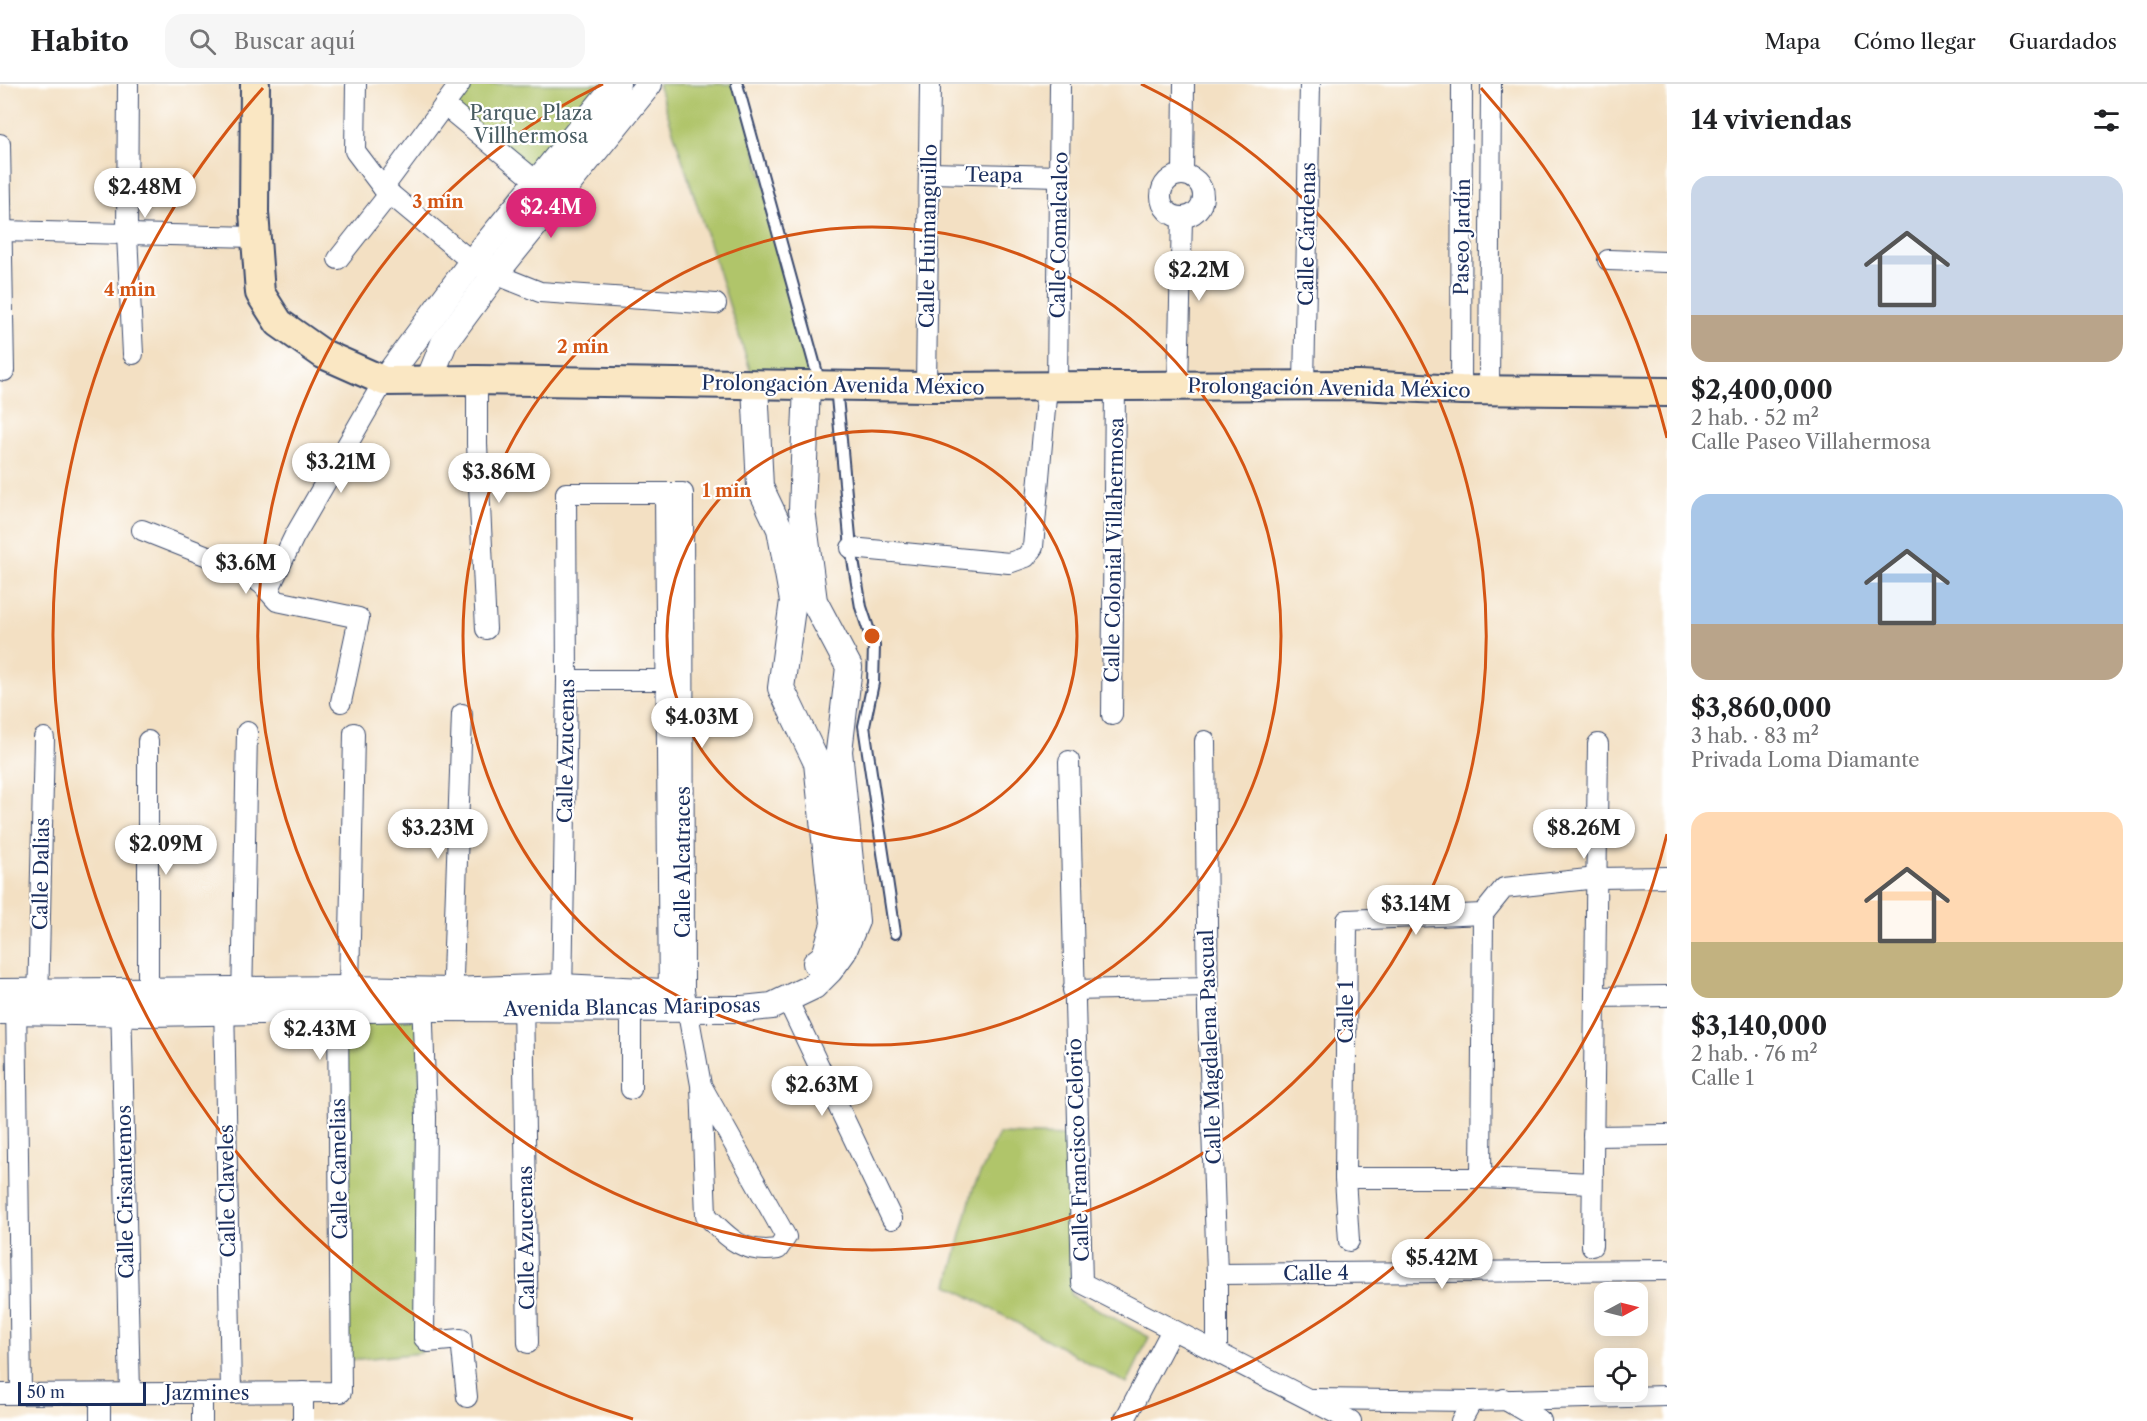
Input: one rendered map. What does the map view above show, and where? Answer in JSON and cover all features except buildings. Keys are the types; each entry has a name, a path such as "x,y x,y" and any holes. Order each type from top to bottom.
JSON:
{"main road":[{"name":"Prolongación Avenida México","path":"255,84 255,237 260,293 279,323 323,354 384,381 477,380 926,387 1304,384 1461,390 1667,392"}],"street":[{"path":"128,84 127,235 133,354"},
{"path":"356,84 355,151 386,190 472,262 540,292 716,304"},
{"path":"338,259 460,84"},
{"path":"268,591 294,537 384,381 472,262 617,84"},
{"path":"429,380 444,343 495,274 649,84"},
{"name":"Calle Huimanguillo","path":"926,387 930,84"},
{"name":"Calle Comalcalco","path":"850,548 1009,563 1026,557 1033,547 1052,386 1060,176 1060,84"},
{"path":"1183,174 1184,84"},
{"name":"Calle Cárdenas","path":"1304,384 1310,84"},
{"name":"Paseo Jardín","path":"1461,390 1462,84"},
{"name":"Paseo Jardín","path":"1489,390 1491,84"},
{"path":"444,105 537,182"},
{"path":"1463,111 1492,110"},
{"path":"0,144 4,371"},
{"name":"Teapa","path":"929,173 1060,176"},
{"path":"1183,174 1192,176 1200,183 1204,191 1199,210 1191,216 1182,218 1165,209 1161,200 1161,190 1173,176 1183,174"},
{"path":"1463,185 1492,186"},
{"path":"1178,386 1182,218"},
{"path":"1,232 255,237"},
{"path":"1461,245 1491,247"},
{"path":"1608,260 1667,262"},
{"path":"477,380 477,444 486,629"},
{"name":"Avenida Blancas Mariposas","path":"562,998 631,1008 777,988 802,975 825,956 834,924 817,763 781,688 793,601 780,529 760,487 755,385"},
{"name":"Calle Colonial Villahermosa","path":"1112,715 1115,385"},
{"name":"Avenida Blancas Mariposas","path":"18,1002 562,998 677,1000 743,1009 772,1005 814,986 843,952 856,921 839,751 849,667 814,602 802,510 821,386"},
{"name":"Calle Azucenas","path":"562,998 567,680 566,493 674,493"},
{"name":"Calle Alcatraces","path":"674,493 677,1000 700,1085 706,1215 730,1240 759,1252 778,1249 786,1237 700,1085"},
{"path":"142,530 243,570 277,601 359,618 341,702"},
{"path":"567,680 675,680"},
{"path":"452,999 462,714"},
{"name":"Calle Claveles","path":"231,1393 233,1001 247,732"},
{"name":"Calle Camelias","path":"341,1392 344,999 354,733"},
{"name":"Calle Dalias","path":"21,1394 18,1002 44,738"},
{"path":"148,741 148,1002"},
{"name":"Calle Magdalena Pascual","path":"1205,741 1208,987 1217,1274 1217,1352"},
{"path":"1592,1246 1598,744"},
{"name":"Calle Francisco Celorio","path":"1069,761 1082,1282 1351,1421"},
{"path":"1481,1178 1483,914 1504,888 1597,878 1667,877"},
{"name":"Calle 1","path":"1349,1241 1345,1178 1347,920 1483,914"},
{"path":"1073,990 1208,987"},
{"path":"1595,997 1667,996"},
{"path":"423,999 426,1117 424,1338 428,1342 461,1339 467,1397"},
{"name":"Calle Azucenas","path":"523,999 528,1343"},
{"path":"787,999 891,1219"},
{"name":"Calle Crisantemos","path":"121,1002 130,1393"},
{"path":"631,1008 631,1089"},
{"path":"1593,1136 1667,1136"},
{"path":"1345,1178 1481,1178 1592,1183"},
{"name":"Calle 4","path":"1217,1274 1667,1270"},
{"path":"1124,1421 1172,1330"},
{"path":"303,1392 303,1421"},
{"name":"Jazmines","path":"0,1394 341,1392"},
{"path":"202,1393 202,1421"},
{"path":"100,1394 100,1421"},
{"path":"1311,1399 1472,1401 1667,1396"},
{"path":"1504,1400 1541,1421"},
{"path":"1461,1421 1472,1401"}],"lane":[{"path":"737,84 821,386 861,607 874,646 873,683 865,734 895,933"}],"green space":[{"name":"Parque Plaza Villhermosa","path":"460,84 617,84 537,182 444,105"},
{"path":"658,84 737,84 820,386 755,385"},
{"path":"420,1008 421,1353 341,1361 338,1010"},
{"path":"999,1134 1069,1136 1071,1295 1149,1337 1127,1384 948,1285 973,1189"}]}
